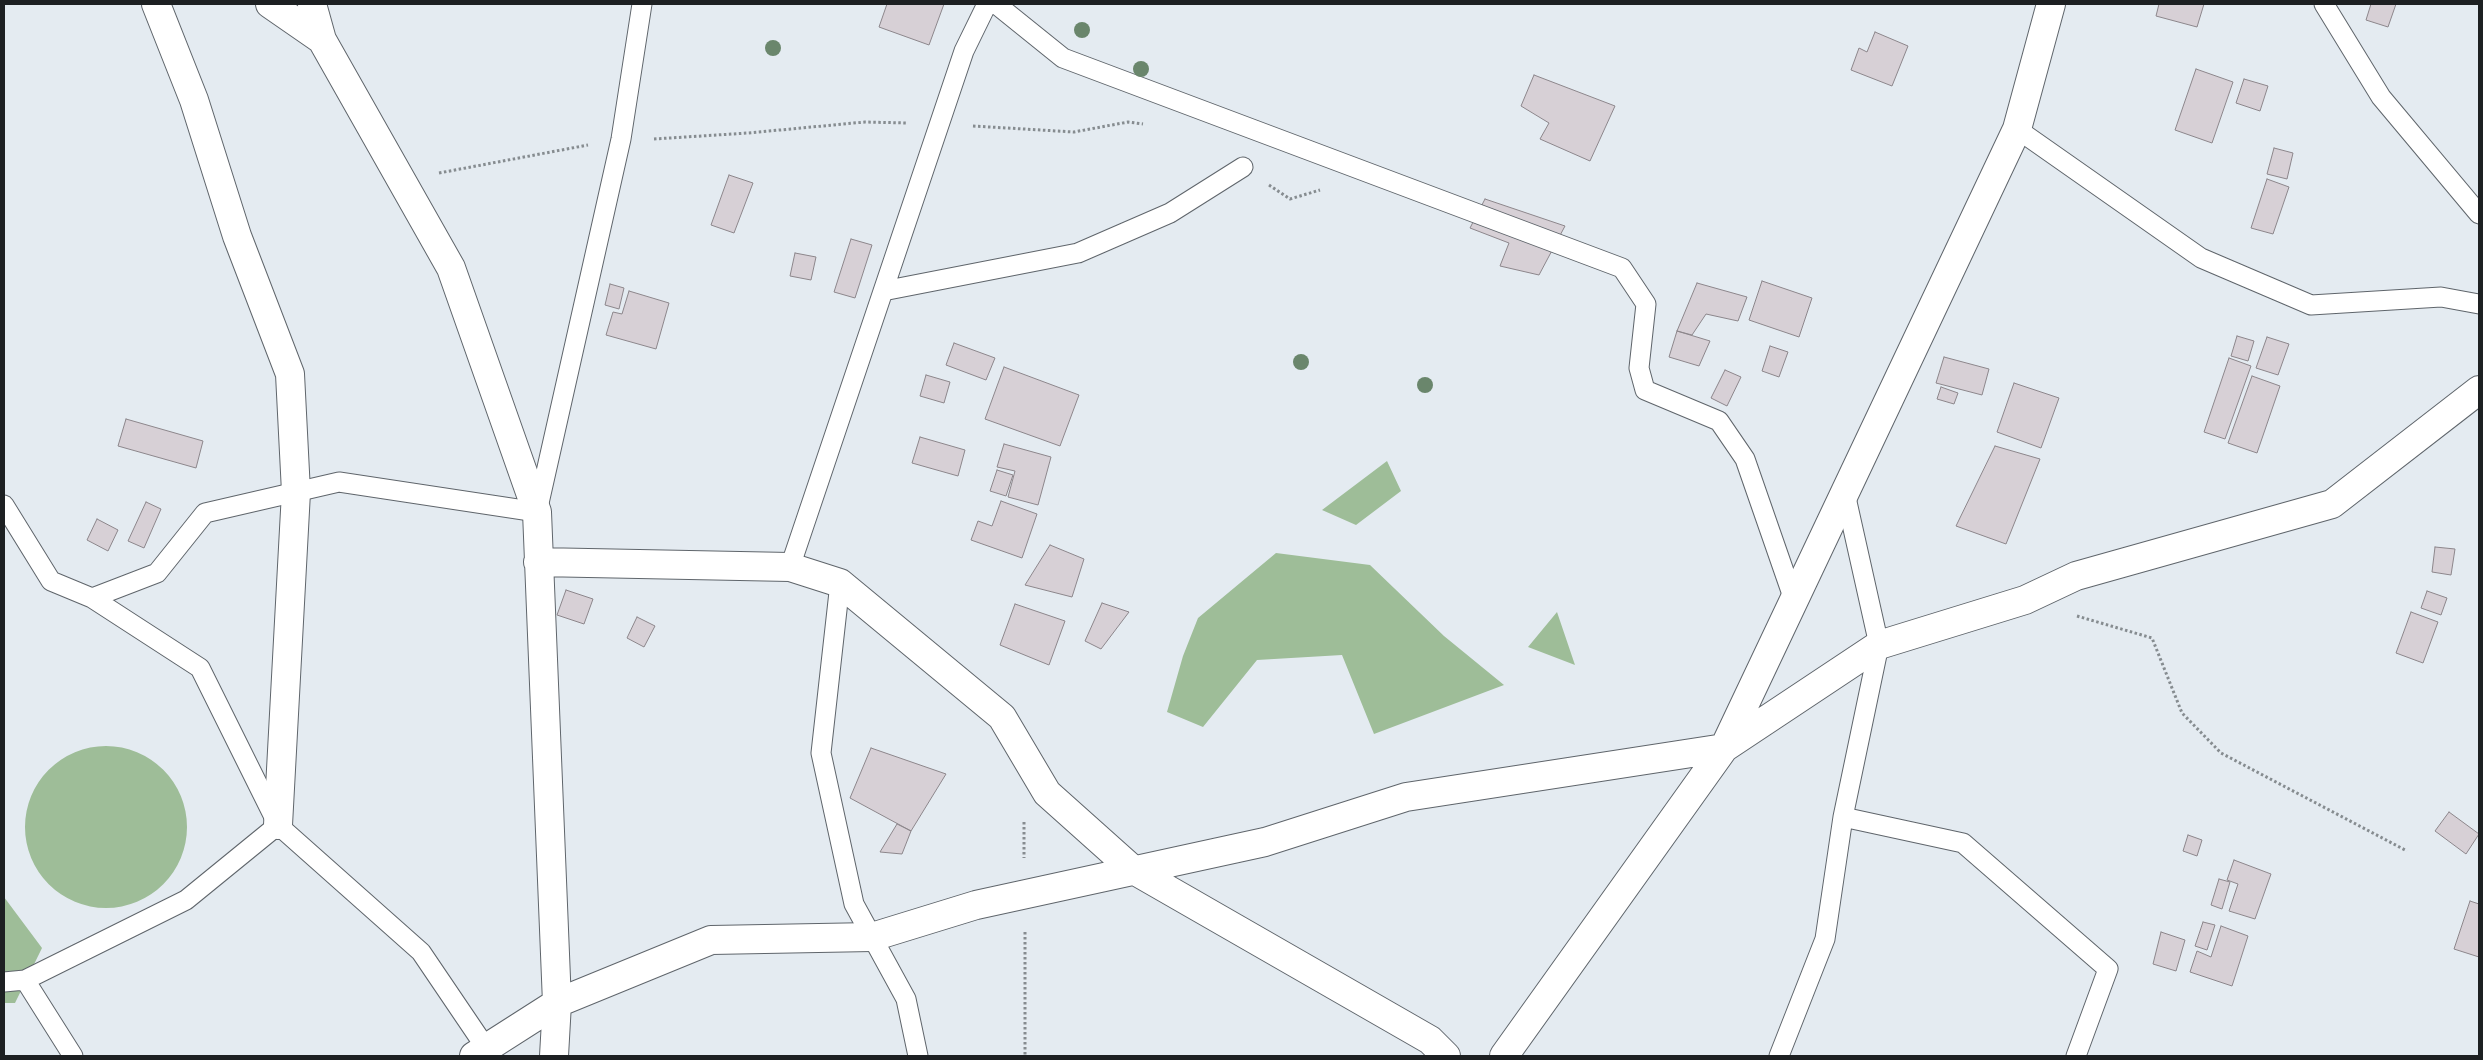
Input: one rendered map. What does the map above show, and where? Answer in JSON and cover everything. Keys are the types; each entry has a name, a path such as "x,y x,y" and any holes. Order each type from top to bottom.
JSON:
{"street":[{"path":"156,4 194,100 238,236 290,374 296,492 278,824"},
{"path":"270,4 322,40"},
{"path":"312,4 322,40 451,268 537,512 557,1003 554,1056"},
{"path":"1504,1056 1724,748 2017,129 2051,4"},
{"path":"480,1052 557,1003 711,940 872,937 976,906 1132,869 1265,842 1406,797 1724,748 1879,645 2025,600 2076,576 2332,504 2479,390"},
{"path":"538,562 790,567 840,583 1002,716 1047,793 1132,869 1430,1040 1446,1056"}],"lane":[{"path":"92,598 157,574 205,513 339,482 537,512 621,139 642,4"},
{"path":"790,567 964,51 987,4"},
{"path":"996,4 1063,58 1622,268 1646,304 1639,368 1645,390 1719,420 1746,459 1794,600"},
{"path":"2324,4 2381,97 2479,214"},
{"path":"2017,129 2201,258 2311,305 2441,297 2479,304"},
{"path":"883,291 1078,253 1170,213 1243,168"},
{"path":"1779,1056 1824,939 1843,817 1879,645 1845,493"},
{"path":"4,505 51,581 92,598 200,668 278,824 421,952 480,1052"},
{"path":"840,583 821,753 854,904 906,998 918,1056"},
{"path":"1843,817 1964,843 2108,969 2076,1056"},
{"path":"4,982 25,980 186,900 278,824"},
{"path":"25,980 73,1056"}],"path":[{"path":"402,180 621,139 748,133 865,122 915,124"},
{"path":"964,125 1074,132 1128,122 1148,125"},
{"path":"1243,168 1290,199 1373,175"},
{"path":"2025,600 2152,638 2182,712 2221,753 2407,851"}],"green space":[{"path":"1387,461 1401,491 1356,525 1322,510"},
{"path":"1276,553 1370,565 1444,636 1504,685 1374,734 1342,655 1257,660 1203,727 1167,712 1183,656 1198,618"},
{"path":"1557,612 1575,665 1528,647"},
{"path":"114,746 130,749 144,755 164,769 174,782 184,803 187,827 184,851 174,872 164,885 151,895 130,905 98,908 82,905 68,899 54,890 43,879 28,851 25,819 28,803 34,789 43,775 54,764 82,749"},
{"path":"4,897 42,948 15,1003 4,1003"}],"building":[{"path":"887,4 944,4 929,45 879,27"},
{"path":"2159,4 2204,4 2197,27 2156,16"},
{"path":"2371,4 2396,4 2388,27 2366,20"},
{"path":"1875,32 1908,46 1892,86 1851,70 1859,48 1867,52"},
{"path":"2196,69 2233,82 2212,143 2175,130"},
{"path":"1534,75 1615,106 1590,161 1540,139 1549,123 1521,106"},
{"path":"2244,79 2268,86 2260,111 2236,103"},
{"path":"2274,148 2293,153 2287,179 2267,174"},
{"path":"729,175 753,183 734,233 711,225"},
{"path":"2267,179 2289,187 2273,234 2251,228"},
{"path":"1485,199 1565,226 1539,275 1500,266 1509,243 1470,228"},
{"path":"851,239 872,245 855,298 834,292"},
{"path":"795,253 816,257 811,280 790,276"},
{"path":"1762,281 1812,298 1799,337 1749,320"},
{"path":"1697,283 1747,297 1738,321 1706,314 1692,335 1677,331"},
{"path":"610,284 624,288 619,309 605,305"},
{"path":"629,291 669,303 656,349 606,335 613,312 622,314"},
{"path":"1677,331 1710,341 1699,366 1669,357"},
{"path":"2237,336 2254,341 2248,361 2231,356"},
{"path":"2267,337 2289,344 2278,375 2256,368"},
{"path":"954,343 995,358 986,380 946,365"},
{"path":"1770,346 1788,352 1779,377 1762,371"},
{"path":"1944,357 1989,369 1982,395 1936,383"},
{"path":"2229,358 2251,366 2225,439 2204,432"},
{"path":"1004,367 1079,395 1060,446 985,419"},
{"path":"1725,370 1741,377 1727,406 1711,398"},
{"path":"926,375 950,382 944,403 920,396"},
{"path":"2252,376 2280,386 2257,453 2228,443"},
{"path":"2014,383 2059,398 2041,448 1997,432"},
{"path":"1941,387 1958,393 1954,404 1937,399"},
{"path":"126,419 203,441 196,468 118,446"},
{"path":"920,437 965,450 958,476 912,463"},
{"path":"1004,444 1051,457 1038,505 1008,497 1015,471 997,467"},
{"path":"1995,446 2040,459 2006,544 1956,526"},
{"path":"997,470 1013,475 1006,496 990,491"},
{"path":"1001,501 1037,514 1022,558 971,540 978,521 992,526"},
{"path":"146,502 161,509 144,548 128,541"},
{"path":"97,519 118,530 108,551 87,540"},
{"path":"1050,545 1084,559 1072,597 1025,585"},
{"path":"2435,547 2455,549 2451,575 2432,572"},
{"path":"566,590 593,599 584,624 557,615"},
{"path":"2427,591 2447,598 2441,615 2421,608"},
{"path":"1102,603 1129,612 1101,649 1085,641"},
{"path":"1015,604 1065,621 1049,665 1000,645"},
{"path":"2411,612 2438,622 2423,663 2396,653"},
{"path":"637,617 655,626 644,647 627,638"},
{"path":"871,748 946,774 911,831 850,798"},
{"path":"2449,812 2479,834 2466,854 2435,831"},
{"path":"897,824 911,831 902,854 880,852"},
{"path":"2188,835 2202,840 2197,856 2183,851"},
{"path":"2234,860 2271,874 2255,919 2229,911 2238,884 2227,880"},
{"path":"2219,879 2230,882 2222,909 2211,905"},
{"path":"2470,901 2479,904 2479,957 2454,949"},
{"path":"2203,922 2215,925 2207,950 2195,946"},
{"path":"2221,926 2248,936 2232,986 2190,972 2197,951 2211,957"},
{"path":"2161,932 2185,940 2176,971 2153,964"}]}
